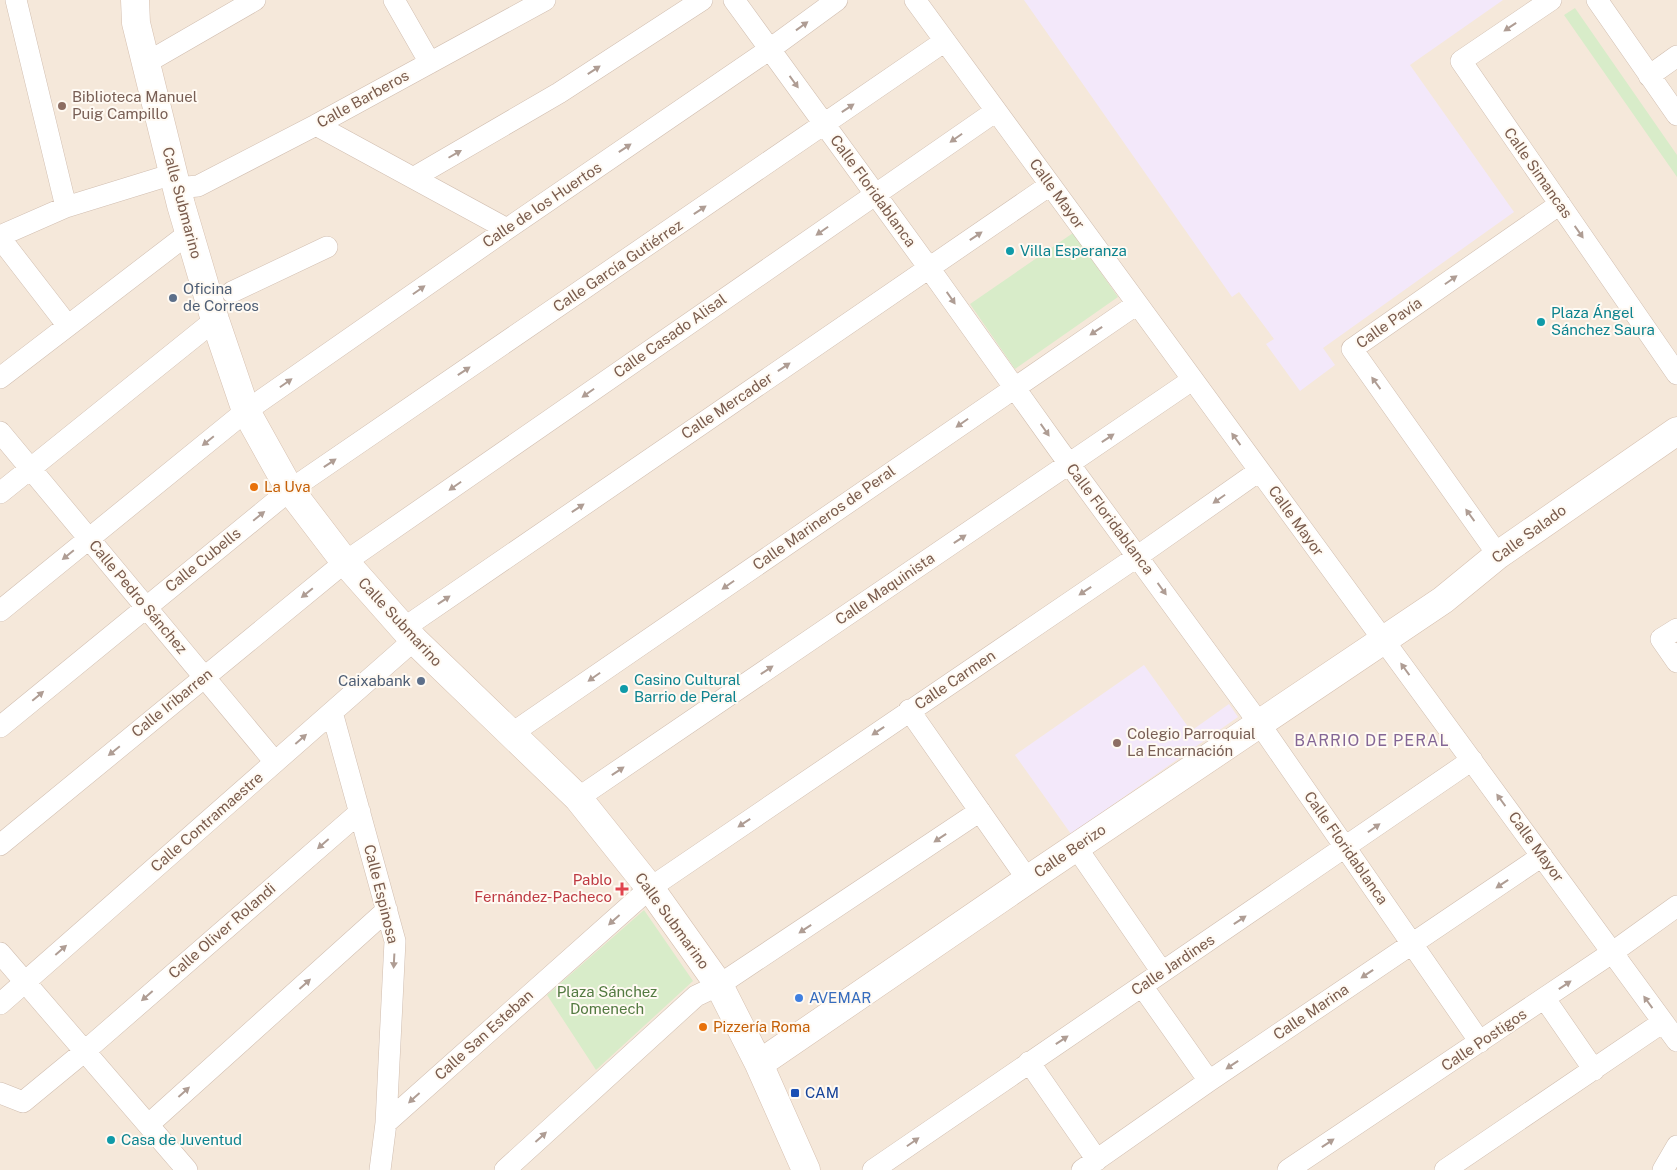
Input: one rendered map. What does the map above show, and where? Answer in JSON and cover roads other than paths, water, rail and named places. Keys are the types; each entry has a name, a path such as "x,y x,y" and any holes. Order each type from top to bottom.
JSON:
{"main road":[{"name":"Calle Submarino","path":"135,0 136,23 174,181 215,320 246,410 290,490 345,562 409,634 578,798 650,888 719,985 759,1064 806,1170"},
{"name":"Calle Salado","path":"1383,640 1443,600 1498,555 1677,431"},
{"name":"Calle Berizo","path":"759,1064 1383,640"}],"street":[{"path":"16,0 66,207"},
{"path":"146,63 255,0"},
{"path":"394,0 430,62"},
{"name":"Calle Barberos","path":"0,237 66,207 174,181 198,186 316,126 546,0"},
{"path":"413,178 558,93 702,0"},
{"name":"Calle Floridablanca","path":"734,0 1260,723 1480,1042"},
{"name":"Calle de los Huertos","path":"0,610 246,410 770,49 837,0"},
{"name":"Calle Mayor","path":"915,0 1677,1041"},
{"name":"Calle Simancas","path":"1551,0 1461,61 1677,374"},
{"path":"1597,0 1677,115"},
{"name":"Calle García Gutiérrez","path":"290,490 945,41"},
{"path":"1649,76 1677,56"},
{"name":"Calle Casado Alisal","path":"345,562 996,111"},
{"path":"316,126 507,229"},
{"name":"Calle Mercader","path":"409,634 1050,185"},
{"name":"Calle Pavía","path":"1498,555 1352,349 1560,204"},
{"path":"0,378 189,233"},
{"path":"0,237 68,326"},
{"path":"232,292 327,247"},
{"name":"Calle Marineros de Peral","path":"511,734 1137,304"},
{"path":"0,493 215,320"},
{"name":"Calle Maquinista","path":"578,798 1192,380"},
{"name":"Calle Pedro Sánchez","path":"0,432 275,762"},
{"name":"Calle Carmen","path":"650,888 1138,556 1259,471"},
{"name":"Calle Cubells","path":"0,727 290,490"},
{"name":"Calle Iribarren","path":"0,845 345,562"},
{"name":"Calle Contramaestre","path":"0,1004 332,712 409,634"},
{"path":"1669,634 1677,662"},
{"path":"909,710 1028,880"},
{"name":"Calle Espinosa","path":"332,712 395,941 386,1123 380,1170"},
{"name":"Calle Jardines","path":"873,1170 1472,760"},
{"path":"505,1170 696,996 719,985 980,811"},
{"name":"Calle Oliver Rolandi","path":"0,1093 23,1102 85,1051 360,812"},
{"path":"1076,847 1162,972"},
{"name":"Calle Marina","path":"1090,1165 1209,1081 1542,856"},
{"name":"Calle San Esteban","path":"386,1123 650,888"},
{"name":"Calle Postigos","path":"1288,1170 1545,999 1677,906"},
{"path":"148,1125 387,910"},
{"path":"0,953 187,1170"},
{"path":"1142,986 1209,1081"},
{"path":"1545,999 1594,1070"},
{"path":"1445,1170 1664,1022"},
{"path":"1029,1062 1090,1165"},
{"path":"1664,1170 1677,1146"}],"place":[{"name":"Biblioteca Manuel Puig Campillo","path":"62,106"},
{"name":"Villa Esperanza","path":"1010,251"},
{"name":"Oficina de Correos","path":"173,298"},
{"name":"Plaza Ángel Sánchez Saura","path":"1541,322"},
{"name":"La Uva","path":"254,487"},
{"name":"Caixabank","path":"421,681"},
{"name":"Casino Cultural Barrio de Peral","path":"624,689"},
{"name":"Colegio Parroquial La Encarnación","path":"1117,743"},
{"name":"Pablo Fernández-Pacheco","path":"622,889"},
{"name":"AVEMAR","path":"799,998"},
{"name":"Pizzería Roma","path":"703,1027"},
{"name":"CAM","path":"795,1093"},
{"name":"Casa de Juventud","path":"111,1140"}],"district":[{"name":"BARRIO DE PERAL","path":"1372,740"}],"park label":[{"name":"Plaza Sánchez Domenech","path":"607,1000"}]}
